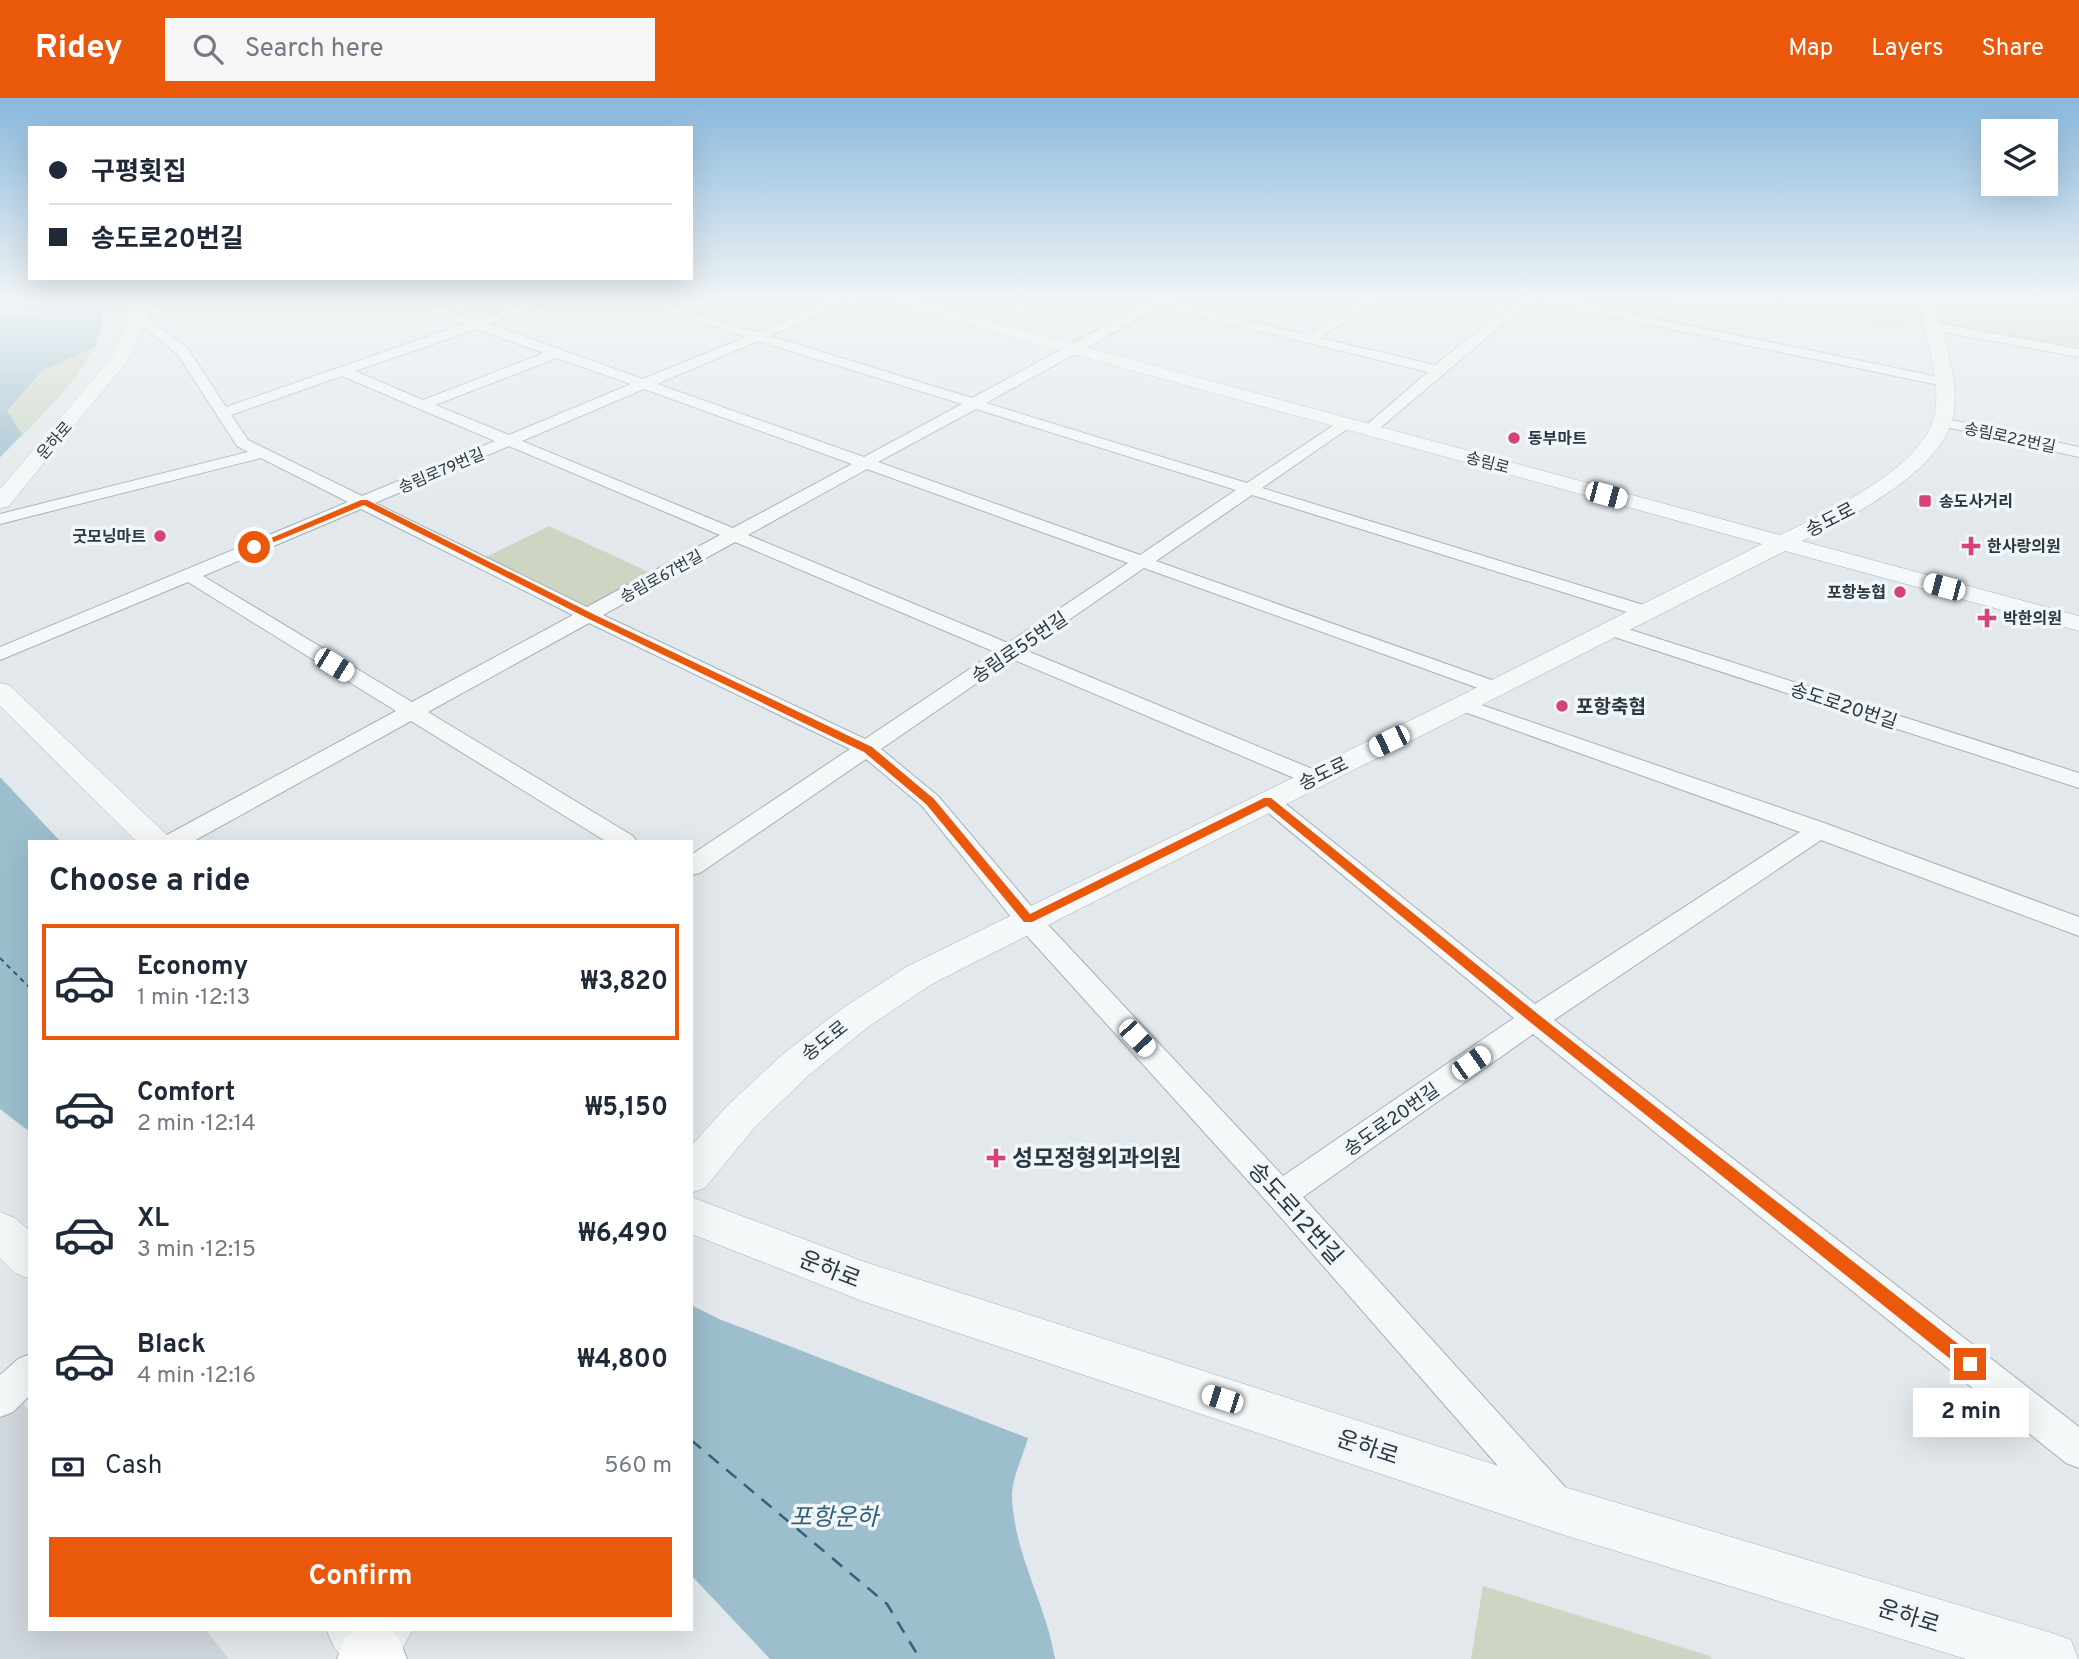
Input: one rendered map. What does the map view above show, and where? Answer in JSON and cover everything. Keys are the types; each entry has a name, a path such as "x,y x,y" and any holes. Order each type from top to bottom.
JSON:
{"street":[{"name":"운하로","path":"0,502 109,374"},
{"name":"송도로12번길","path":"198,374 242,443 868,750 930,801 1028,919 1281,1195 1561,1510"},
{"path":"224,412 334,374"},
{"path":"349,374 1314,778"},
{"path":"422,405 503,374"},
{"path":"616,374 1496,688"},
{"name":"송림로79번길","path":"0,654 668,374"},
{"path":"879,374 1643,611"},
{"name":"송림로67번길","path":"177,840 1029,374"},
{"name":"송림로","path":"1164,374 2079,624"},
{"path":"1369,430 1434,374"},
{"path":"1905,374 1944,382"},
{"name":"송도로","path":"693,1174 752,1104 833,1032 920,975 1028,919 1464,705 1643,611 1843,514 1887,486 1929,445 1942,422 1945,411 1942,374"},
{"name":"송림로22번길","path":"1942,422 2079,452"},
{"name":"송림로55번길","path":"693,866 868,750 1345,424"},
{"path":"0,519 264,453"},
{"path":"188,575 622,840"},
{"name":"송도로20번길","path":"1609,629 2079,781"},
{"path":"0,691 154,840"},
{"path":"1464,705 1819,830 2079,928"},
{"path":"1268,801 1534,1019 2079,1450"},
{"name":"송도로20번길","path":"1281,1195 1534,1019 1819,830"},
{"name":"운하로","path":"693,1216 865,1282 1561,1510 2052,1659"},
{"path":"0,1231 28,1257"},
{"path":"0,1399 28,1373"}],"shaded area":[{"path":"0,1375 28,1410 28,1631 207,1631 229,1659 0,1659"}],"green space":[{"path":"0,374 77,374 53,404 0,458"},
{"path":"549,526 653,574 589,608 486,557"},
{"path":"1483,1586 1710,1656 1712,1659 1471,1659"}],"water":[{"path":"0,374 40,374 7,411 22,434 0,457"},
{"path":"0,777 59,840 28,840 28,1130 0,1109"},
{"name":"포항운하","path":"693,1306 719,1319 1028,1438 1012,1489 1014,1518 1055,1659 770,1659 693,1577"}],"ferry route":[{"path":"0,958 28,986"},
{"path":"693,1442 887,1604 920,1659"}],"place":[{"name":"동부마트","path":"1514,438"},
{"name":"송도사거리","path":"1925,501"},
{"name":"굿모닝마트","path":"160,536"},
{"name":"한사랑의원","path":"1971,546"},
{"name":"포항농협","path":"1900,592"},
{"name":"박한의원","path":"1987,618"},
{"name":"포항축협","path":"1562,706"},
{"name":"성모정형외과의원","path":"996,1158"}],"route":[{"path":"254,547 364,502 590,616 868,750 930,801 1028,919 1268,801 1534,1019 1970,1364"}]}
